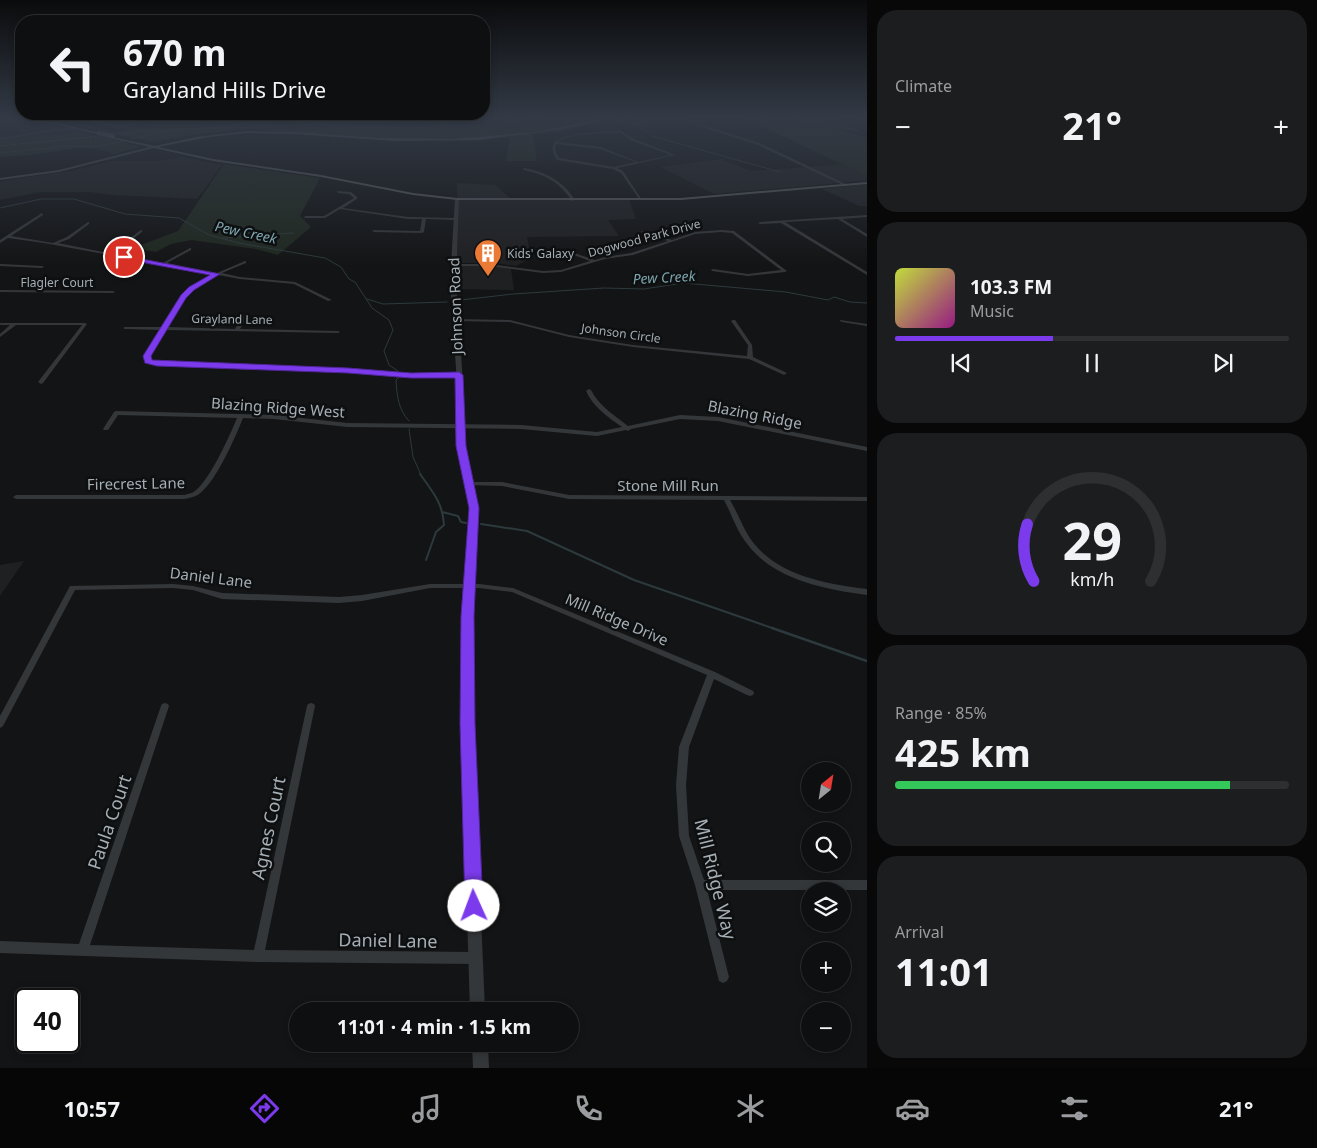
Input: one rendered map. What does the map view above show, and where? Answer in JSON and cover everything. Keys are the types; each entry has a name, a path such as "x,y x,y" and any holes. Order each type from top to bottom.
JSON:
{"main road":[{"path":"0,178 50,171 71,166"},
{"path":"0,178 49,173 79,166"},
{"path":"256,166 413,194 457,199 698,198 866,184"}],"street":[{"path":"601,166 614,168 622,172 642,199"},
{"path":"614,168 623,166"},
{"path":"805,166 846,185"},
{"path":"524,169 541,172 566,188 573,200"},
{"path":"305,217 325,217 356,197 350,193 338,192"},
{"name":"Johnson Road","path":"457,199 453,265 454,320 461,398 459,426 474,514 467,616 467,724 478,1002"},
{"path":"339,208 424,219 455,219"},
{"path":"0,242 42,214"},
{"path":"760,223 867,216"},
{"path":"839,218 867,236"},
{"path":"374,231 423,232 424,219"},
{"path":"782,222 867,274"},
{"path":"55,244 68,238 88,223"},
{"path":"104,253 128,241 141,230"},
{"name":"Dogwood Park Drive","path":"453,265 502,266 543,272 561,271 594,261 632,254 695,233 729,231 786,271 748,275 713,270"},
{"path":"642,232 670,240"},
{"path":"7,238 55,244 251,280 295,283 330,300"},
{"path":"162,264 190,249"},
{"path":"572,253 594,261"},
{"path":"245,262 217,274 187,292 147,356 148,361 157,364 348,370 402,375 459,375"},
{"path":"0,265 42,267"},
{"name":"Flagler Court","path":"0,291 113,292"},
{"path":"237,329 246,315"},
{"name":"Johnson Circle","path":"454,320 518,322 559,334 587,339 633,346 750,358 784,373"},
{"path":"733,321 750,345 750,358"},
{"path":"842,321 867,325"},
{"path":"0,324 85,324 40,382"},
{"path":"0,336 15,324"},
{"name":"Grayland Lane","path":"126,328 338,332"},
{"path":"589,391 591,397 628,429"},
{"name":"Blazing Ridge West","path":"106,430 116,412 274,417 347,425 459,426"},
{"name":"Firecrest Lane","path":"16,497 184,497 195,494 202,488 226,448 241,416"},
{"name":"Blazing Ridge","path":"459,426 541,428 596,434 680,417 706,417 867,449"},
{"name":"Stone Mill Run","path":"470,484 502,484 568,497 867,499"},
{"path":"726,498 750,544 773,564 786,571 819,582 867,592"},
{"name":"Daniel Lane","path":"0,724 73,588 173,586 193,588 222,596 339,600 362,598 430,586 470,586"},
{"name":"Mill Ridge Drive","path":"470,586 513,590 712,674 750,693"},
{"name":"Mill Ridge Way","path":"712,674 684,747 680,785 684,836 700,884 723,977"},
{"name":"Paula Court","path":"83,950 165,706"},
{"name":"Agnes Court","path":"258,956 311,706"},
{"path":"700,884 867,885"},
{"name":"Daniel Lane","path":"0,947 258,956 476,958"},
{"path":"480,1052 480,1068"}],"shaded area":[{"path":"92,166 221,166 197,199 88,192 41,192 0,200 0,181 71,171"},
{"path":"223,166 237,166 320,178 300,216 311,227 278,255 256,249 191,240 171,244 156,252 133,248 178,231"},
{"path":"738,166 751,171 807,167 839,183 714,194 661,167"},
{"path":"845,166 867,176 867,181 842,182 809,167"},
{"path":"845,166 867,166 867,176"},
{"path":"457,183 495,185 512,200 629,199 636,219 608,220 619,236 527,237 531,258 516,266 495,263 454,263 458,237"},
{"path":"867,184 867,206 859,206 822,189"},
{"path":"456,266 498,266 511,269 514,290 455,289"},
{"path":"24,561 0,596 0,565"}],"waterway":[{"path":"758,166 780,172"},
{"name":"Pew Creek","path":"0,208 41,199 74,199 125,214 179,218 209,235 239,243 325,258 341,267 349,279 355,282 372,308 389,320 393,330 384,351 389,365 398,371"},
{"path":"223,238 293,233"},
{"name":"Pew Creek","path":"461,300 513,294 604,288 644,289 683,283 786,292 828,300 834,297 850,302 867,303"},
{"name":"Pew Creek","path":"367,299 383,304 447,302"},
{"path":"399,377 396,380 399,402 402,412 409,421"},
{"path":"409,429 413,457 421,475"},
{"path":"420,474 433,492 442,512"},
{"path":"426,560 436,532 444,525 442,512"},
{"path":"442,512 458,516 461,522 466,523"},
{"path":"481,524 527,531 634,580 775,629"},
{"path":"772,628 867,661"}],"place":[{"name":"Kids' Galaxy","path":"488,277"}],"route":[{"path":"124,257 217,274 191,289 183,296 147,356 148,361 157,364 348,370 372,374 459,375 461,446 474,508 467,616 467,724 474,906"}]}
